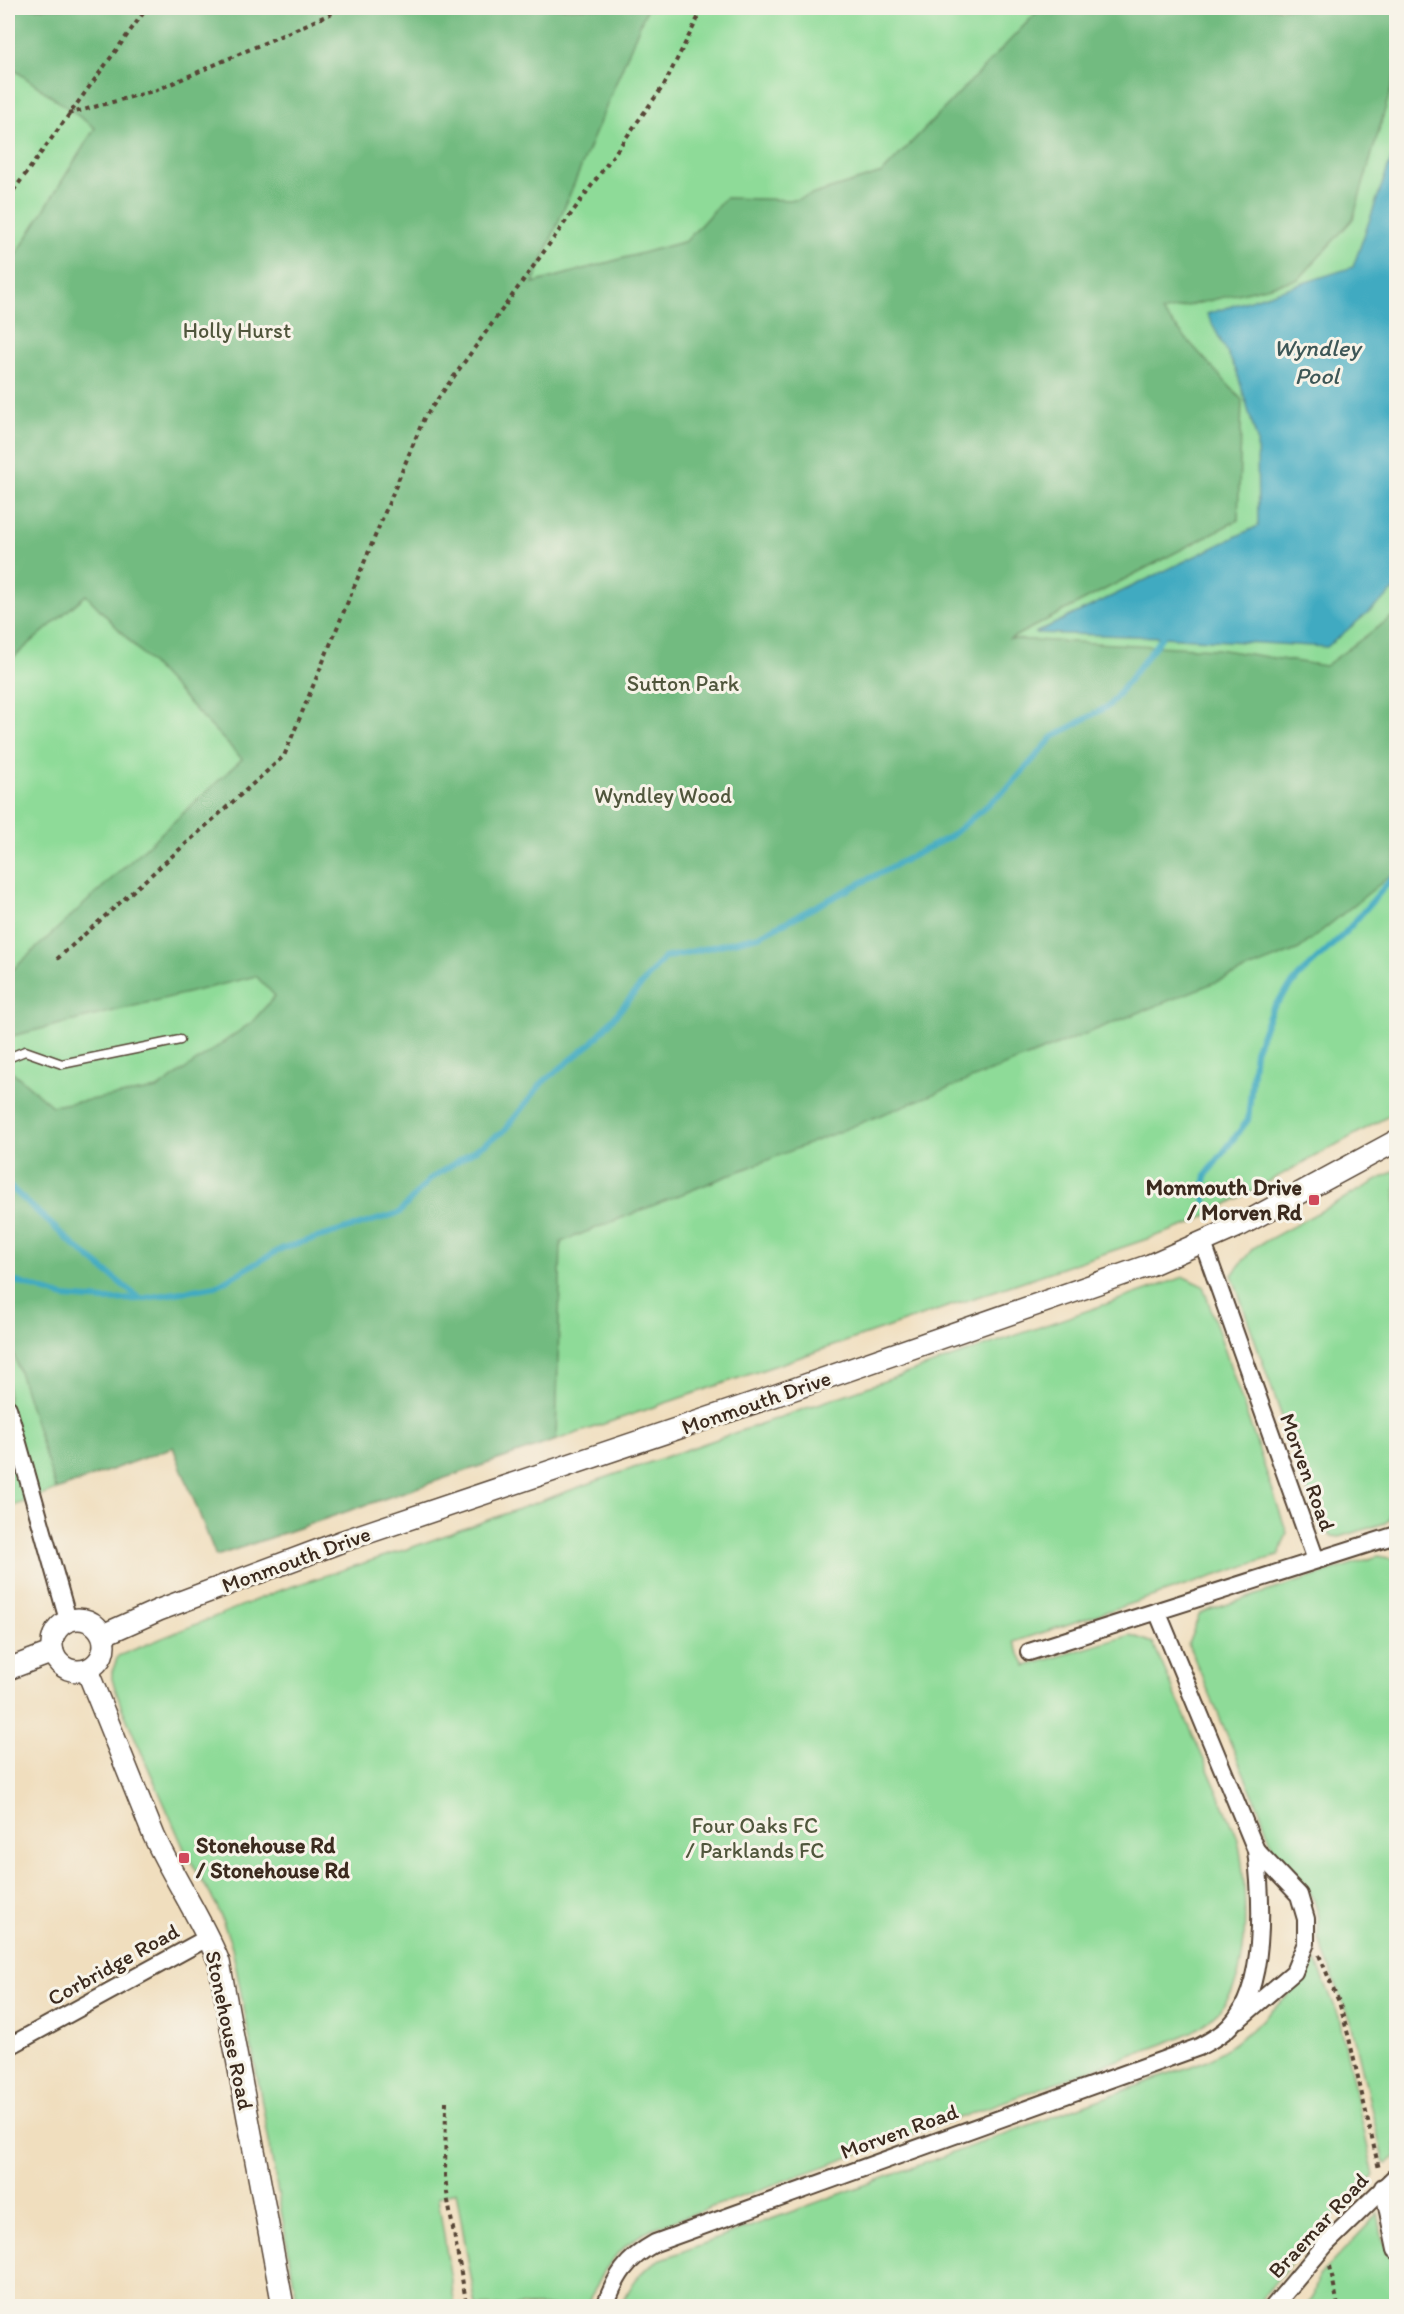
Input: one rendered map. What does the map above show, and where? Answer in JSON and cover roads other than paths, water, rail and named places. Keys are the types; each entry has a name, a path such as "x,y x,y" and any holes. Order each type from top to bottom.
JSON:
{"street":[{"name":"Monmouth Drive","path":"103,1635 159,1610 343,1541 1139,1268 1203,1243 1241,1225 1396,1141"},
{"name":"Morven Road","path":"1029,1652 1316,1560 1203,1243"},
{"path":"8,1408 68,1620"},
{"path":"1316,1560 1396,1535"},
{"name":"Morven Road","path":"1157,1611 1256,1850 1261,1892 1258,1947 1248,1995 1232,2025"},
{"path":"86,1619 96,1625 103,1635 104,1650 99,1662 87,1670 72,1671 59,1664 53,1652 52,1641 56,1629 68,1620 86,1619"},
{"path":"8,1669 53,1652"},
{"name":"Stonehouse Road","path":"87,1670 158,1845 209,1937 219,1962 226,1987 283,2307"},
{"name":"Morven Road","path":"605,2307 612,2287 623,2268 638,2252 656,2243 1199,2047 1224,2033 1294,1972 1301,1959 1307,1933 1304,1906 1299,1895 1256,1850"},
{"name":"Corbridge Road","path":"8,2048 209,1937"},
{"name":"Braemar Road","path":"1274,2307 1326,2245 1396,2176"},
{"path":"1383,2187 1396,2250"}],"lane":[{"path":"8,1058 25,1051 62,1064 180,1040"}],"water":[{"name":"Wyndley Pool","path":"1396,145 1396,589 1327,647 1162,637 1035,633 1258,526 1257,440 1237,372 1207,314 1353,267"}],"waterway":[{"path":"8,1185 75,1246 140,1299 216,1286 283,1248 399,1213 430,1179 503,1132 543,1082 593,1042 664,958 759,936 951,836 1009,787 1053,737 1110,705 1162,637"},
{"path":"1206,1201 1203,1194 1206,1175 1248,1120 1255,1051 1272,1009 1299,976 1343,935 1396,874"},
{"path":"8,1279 64,1297 104,1300 140,1299"}],"place":[{"name":"Monmouth Drive / Morven Rd","path":"1314,1200"},
{"name":"Stonehouse Rd / Stonehouse Rd","path":"184,1858"}],"park label":[{"name":"Holly Hurst","path":"237,330"},
{"name":"Sutton Park","path":"683,683"},
{"name":"Wyndley Wood","path":"663,795"},
{"name":"Four Oaks FC / Parklands FC","path":"755,1838"}]}
